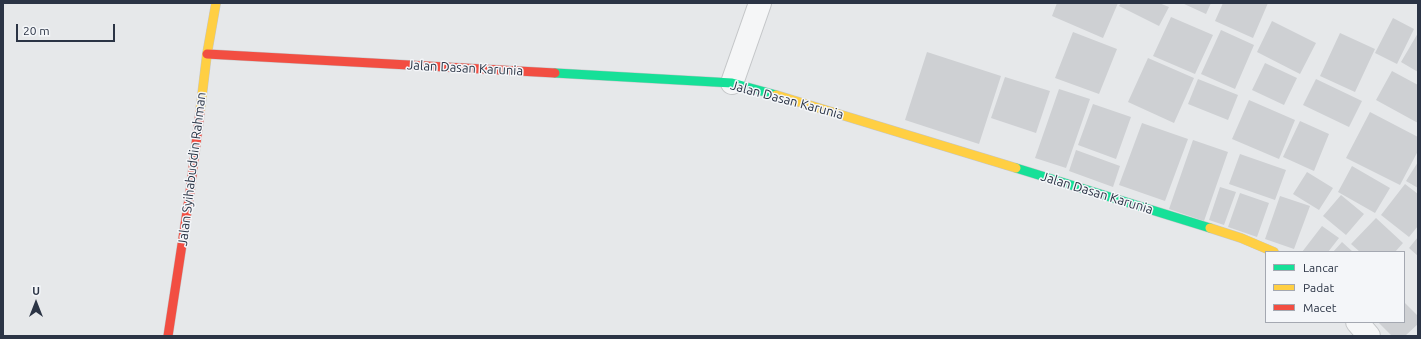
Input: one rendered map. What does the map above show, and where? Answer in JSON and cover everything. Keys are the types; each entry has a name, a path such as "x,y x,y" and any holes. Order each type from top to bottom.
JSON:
{"street":[{"name":"Jalan Syihabuddin Rahman","path":"168,336 190,192 207,54 216,3"},
{"path":"732,83 760,3"},
{"name":"Jalan Dasan Karunia","path":"207,54 732,83 802,102 1001,163 1241,238 1272,251"},
{"path":"1358,323 1368,336"}],"building":[{"path":"1057,3 1118,3 1103,38 1052,16"},
{"path":"1121,3 1159,3 1169,7 1159,26 1119,6"},
{"path":"1182,3 1211,3 1206,14"},
{"path":"1223,3 1268,3 1253,38 1215,21"},
{"path":"1171,17 1213,35 1195,74 1153,56"},
{"path":"1393,18 1414,29 1397,64 1375,53"},
{"path":"1272,21 1316,43 1300,74 1257,52"},
{"path":"1221,30 1254,45 1235,89 1201,74"},
{"path":"1073,32 1117,49 1099,94 1055,78"},
{"path":"1340,33 1375,49 1355,92 1320,76"},
{"path":"1418,33 1418,72 1401,62"},
{"path":"927,52 1001,76 979,144 905,120"},
{"path":"1148,58 1194,78 1174,123 1128,102"},
{"path":"1265,63 1297,78 1284,105 1252,90"},
{"path":"1392,71 1418,85 1418,123 1376,100"},
{"path":"1005,77 1050,91 1036,133 991,118"},
{"path":"1198,79 1238,95 1228,120 1188,104"},
{"path":"1316,79 1362,101 1349,127 1303,105"},
{"path":"1059,89 1090,99 1066,168 1035,158"},
{"path":"1249,100 1295,120 1279,159 1232,139"},
{"path":"1093,104 1131,117 1116,159 1078,145"},
{"path":"1370,112 1418,137 1418,151 1400,185 1346,158"},
{"path":"1300,121 1329,134 1314,171 1283,157"},
{"path":"1142,123 1188,139 1165,201 1119,185"},
{"path":"1193,140 1228,152 1204,221 1169,209"},
{"path":"1076,150 1120,166 1113,187 1069,171"},
{"path":"1240,154 1286,170 1275,200 1229,184"},
{"path":"1418,162 1418,188 1406,181"},
{"path":"1352,166 1390,188 1375,213 1338,192"},
{"path":"1307,172 1333,188 1319,210 1293,194"},
{"path":"1405,184 1418,194 1418,226 1409,237 1381,215"},
{"path":"1220,187 1236,192 1224,225 1209,220"},
{"path":"1240,193 1269,203 1257,237 1228,227"},
{"path":"1341,195 1364,214 1346,235 1323,216"},
{"path":"1280,196 1310,206 1294,249 1265,239"},
{"path":"1376,218 1403,243 1396,251 1359,251 1351,244"},
{"path":"1322,226 1339,238 1329,251 1303,251"},
{"path":"1418,237 1418,256 1409,248"},
{"path":"1342,242 1352,251 1334,251"},
{"path":"1405,303 1418,316 1418,324 1405,336 1392,336 1379,323 1405,323"}],"traffic: fast":[{"path":"555,73 732,83 776,95"},
{"path":"1016,168 1210,228"}],"traffic: slow":[{"path":"200,112 207,54 216,3"},
{"path":"776,95 1016,168"},
{"path":"1210,228 1241,238 1272,251"}],"traffic: jam":[{"path":"207,54 555,73"},
{"path":"168,336 190,192 200,112"}]}
